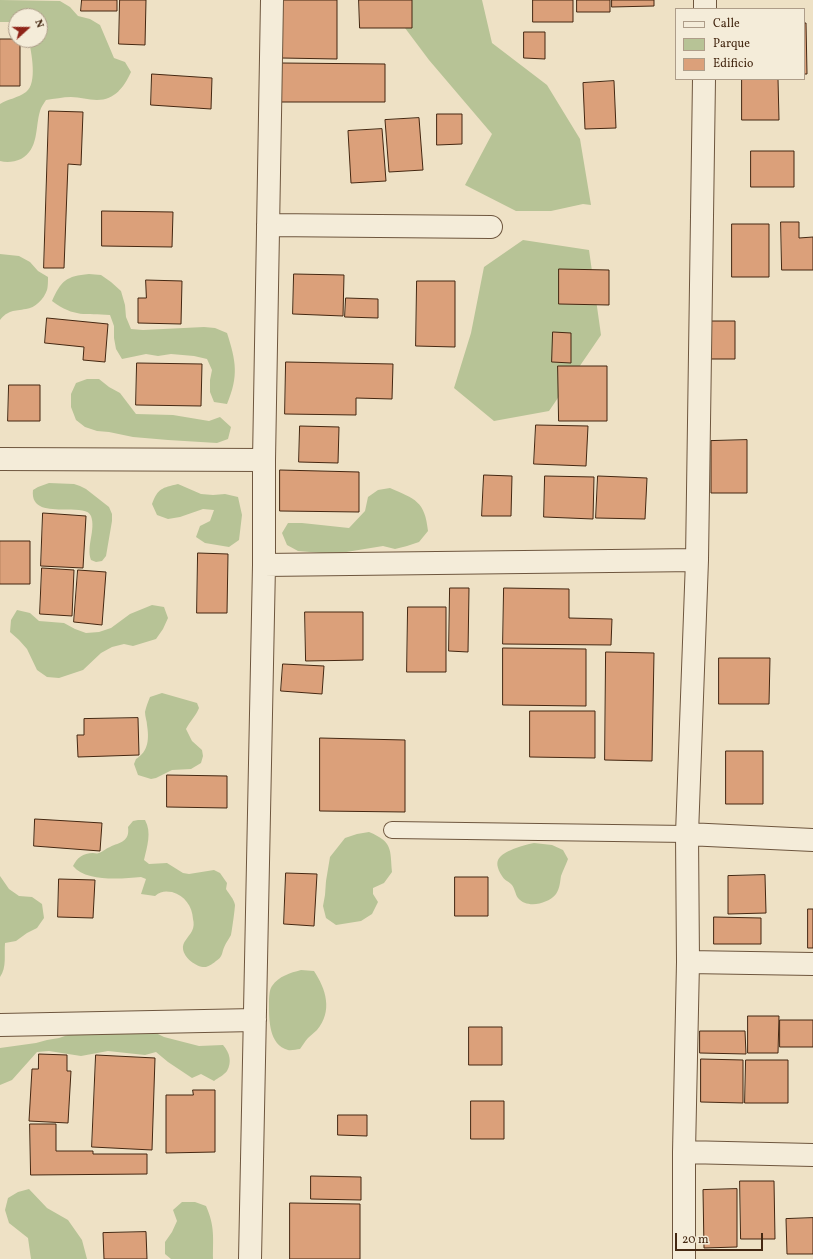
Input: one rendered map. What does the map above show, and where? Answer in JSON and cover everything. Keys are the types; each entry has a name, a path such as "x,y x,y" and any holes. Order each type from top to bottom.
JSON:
{"street":[{"path":"250,1259 264,565 264,460 272,0"},
{"path":"684,1259 684,1152 688,962 687,834 697,560 704,80"},
{"path":"268,225 492,227"},
{"path":"0,459 264,460"},
{"path":"264,565 697,560"},
{"path":"687,834 813,840"},
{"path":"688,962 813,964"},
{"path":"0,1025 255,1020"},
{"path":"684,1152 813,1155"}],"lane":[{"path":"392,830 687,834"}],"green space":[{"path":"0,0 60,1 70,7 78,16 90,19 100,25 114,58 125,62 131,72 118,92 109,98 90,100 68,97 46,100 40,111 34,144 31,150 21,159 8,162 0,161 0,104 23,94 30,88 33,75 30,48 48,48 48,8 8,8 8,22 0,22"},
{"path":"384,0 482,0 492,43 547,85 580,139 591,205 583,204 551,211 516,211 465,185 492,134 429,60"},
{"path":"523,240 589,250 601,335 549,411 494,421 454,388 471,333 484,267"},
{"path":"0,254 19,256 30,262 38,271 48,277 48,286 44,297 33,307 9,313 0,320"},
{"path":"89,274 101,275 121,291 125,305 126,317 131,329 143,330 204,327 215,328 227,333 234,360 235,377 227,404 214,402 210,392 212,370 207,359 171,354 158,356 146,354 122,359 116,349 114,326 110,315 80,314 67,310 52,301 58,289 65,281 75,276"},
{"path":"87,379 99,379 120,393 136,414 173,415 209,421 220,417 231,427 228,439 217,443 168,440 133,437 97,431 85,427 76,420 71,407 71,394 76,383"},
{"path":"49,483 74,484 80,486 109,507 112,514 112,521 106,556 102,561 96,562 91,560 90,549 92,521 91,516 87,512 79,510 48,509 40,506 34,500 33,490"},
{"path":"178,484 201,494 225,494 238,497 242,515 239,540 229,547 205,543 196,537 200,526 210,521 214,510 203,509 180,517 168,519 157,515 152,504 156,495 164,488"},
{"path":"390,488 406,495 417,502 421,507 427,521 428,531 419,542 395,549 383,546 334,554 298,551 287,545 282,533 288,523 349,528 365,511 368,497 378,490"},
{"path":"152,605 164,607 168,618 156,639 133,646 124,644 112,647 101,653 83,670 59,678 47,677 37,670 27,649 10,632 11,620 17,610 30,613 39,621 64,623 86,633 99,632 111,628 130,614"},
{"path":"162,693 197,703 199,708 186,729 192,741 202,750 203,756 201,763 191,769 172,770 151,779 138,775 134,764 136,759 146,748 147,744 148,730 145,712 146,706 150,697"},
{"path":"145,820 148,829 149,835 144,860 149,864 167,863 183,873 189,874 214,870 220,873 227,883 226,889 235,905 231,935 220,957 209,966 202,967 195,964 188,959 184,952 183,946 192,931 194,924 191,910 187,902 181,896 172,892 161,892 155,896 141,894 146,879 141,877 114,879 95,877 86,875 73,866 78,858 83,855 102,852 124,841 127,836 128,827 133,821"},
{"path":"369,832 382,839 389,847 392,872 384,883 373,888 373,894 378,902 372,914 361,921 336,925 326,918 323,906 330,857 345,838"},
{"path":"534,843 552,845 563,850 568,859 556,894 543,903 537,904 527,903 518,898 510,883 503,877 497,865 499,858 502,855 527,844"},
{"path":"0,876 9,889 19,896 32,897 42,904 44,918 37,928 16,941 5,943 4,969 0,977"},
{"path":"301,970 314,971 322,985 326,1000 325,1015 317,1030 307,1039 300,1049 289,1050 277,1043 271,1031 269,1017 270,992 272,986 281,977"},
{"path":"152,1031 164,1037 199,1046 223,1045 230,1058 227,1071 214,1081 201,1074 192,1078 156,1052 145,1055 108,1051 81,1056 49,1051 37,1052 12,1080 0,1085 0,1048 36,1043 71,1034"},
{"path":"29,1189 47,1208 68,1220 82,1240 87,1259 31,1259 28,1238 9,1223 5,1210 8,1198 18,1192"},
{"path":"182,1202 195,1202 206,1206 212,1226 213,1259 171,1259 165,1254 165,1242 177,1221 173,1210"}],"building":[{"path":"82,0 117,0 117,11 81,11"},
{"path":"120,0 146,0 145,45 119,44"},
{"path":"281,0 337,0 337,59 281,58"},
{"path":"359,0 412,0 412,28 360,28"},
{"path":"533,0 573,0 573,22 533,22"},
{"path":"577,0 610,0 610,12 577,12"},
{"path":"612,0 654,0 654,6 612,7"},
{"path":"805,23 806,23 807,74 805,74"},
{"path":"524,32 545,32 545,59 524,58"},
{"path":"0,39 8,39 8,48 20,48 20,86 0,86"},
{"path":"281,63 385,64 385,102 280,102"},
{"path":"152,74 212,78 211,109 151,105"},
{"path":"742,80 778,80 779,120 742,120"},
{"path":"614,81 616,128 585,129 583,83"},
{"path":"49,111 83,112 81,165 68,164 64,268 44,268"},
{"path":"437,114 462,114 462,144 437,145"},
{"path":"419,118 423,170 389,172 385,120"},
{"path":"382,129 386,181 351,183 348,131"},
{"path":"751,151 794,151 794,187 751,187"},
{"path":"102,211 173,212 172,247 102,246"},
{"path":"781,222 799,222 799,238 813,237 813,270 782,270"},
{"path":"732,224 769,224 769,277 732,277"},
{"path":"559,269 609,270 609,305 559,304"},
{"path":"294,274 344,275 343,316 293,314"},
{"path":"146,280 182,281 181,324 138,323 138,298 146,298"},
{"path":"417,281 455,281 455,347 416,346"},
{"path":"346,298 378,299 378,318 345,317"},
{"path":"47,318 108,324 105,362 83,360 84,347 45,343"},
{"path":"710,321 735,321 735,359 710,359"},
{"path":"553,332 571,333 571,363 552,362"},
{"path":"286,362 393,364 392,399 356,398 356,415 285,414"},
{"path":"137,363 202,364 201,406 136,405"},
{"path":"558,366 607,366 607,421 559,421"},
{"path":"9,385 40,385 40,421 8,421"},
{"path":"536,425 588,426 586,466 534,464"},
{"path":"300,426 339,427 338,463 299,462"},
{"path":"747,440 747,493 711,493 711,441"},
{"path":"280,470 359,472 359,512 280,511"},
{"path":"484,475 512,476 511,516 482,516"},
{"path":"545,476 594,477 593,519 544,517"},
{"path":"598,476 647,478 645,519 596,518"},
{"path":"43,513 86,516 83,568 41,566"},
{"path":"0,541 30,541 30,584 0,584"},
{"path":"198,553 228,554 227,613 197,613"},
{"path":"42,568 74,570 72,616 40,614"},
{"path":"78,570 106,572 102,625 74,622"},
{"path":"450,588 469,588 468,652 449,651"},
{"path":"504,588 569,589 569,618 612,619 611,645 503,644"},
{"path":"408,607 446,607 446,672 407,672"},
{"path":"305,612 363,612 363,660 306,661"},
{"path":"503,648 586,649 586,706 503,705"},
{"path":"606,652 654,653 652,761 605,760"},
{"path":"719,658 770,658 769,704 719,704"},
{"path":"283,664 324,666 322,694 281,691"},
{"path":"530,711 595,711 595,758 530,757"},
{"path":"138,718 139,755 78,757 77,735 84,735 84,719"},
{"path":"320,738 405,740 405,812 320,811"},
{"path":"726,751 763,751 763,804 726,804"},
{"path":"167,775 227,776 227,808 167,807"},
{"path":"35,819 102,823 100,851 34,846"},
{"path":"286,873 317,874 314,926 284,924"},
{"path":"765,875 766,913 728,914 728,876"},
{"path":"455,877 488,877 488,916 455,916"},
{"path":"59,879 95,880 93,918 58,917"},
{"path":"808,909 813,909 813,948 808,948"},
{"path":"714,917 761,918 761,944 714,944"},
{"path":"748,1016 779,1016 778,1053 748,1053"},
{"path":"780,1020 813,1020 813,1047 780,1047"},
{"path":"469,1027 502,1027 502,1065 469,1065"},
{"path":"700,1031 745,1031 746,1054 700,1053"},
{"path":"39,1054 67,1055 67,1071 71,1071 68,1123 29,1121 32,1069 38,1069"},
{"path":"96,1055 155,1058 152,1150 92,1147"},
{"path":"701,1059 743,1060 743,1103 701,1102"},
{"path":"746,1060 788,1060 788,1103 745,1103"},
{"path":"193,1090 215,1090 215,1152 166,1153 166,1095 193,1095"},
{"path":"471,1101 504,1101 504,1139 471,1139"},
{"path":"338,1115 367,1115 367,1136 338,1135"},
{"path":"30,1124 56,1124 56,1151 93,1151 93,1154 147,1154 147,1174 31,1175"},
{"path":"311,1176 361,1177 361,1200 311,1199"},
{"path":"740,1181 774,1181 775,1239 741,1239"},
{"path":"737,1189 737,1247 704,1248 703,1190"},
{"path":"290,1203 360,1204 360,1259 290,1259"},
{"path":"813,1218 813,1254 787,1254 786,1219"},
{"path":"146,1232 147,1259 104,1259 103,1233"}]}
